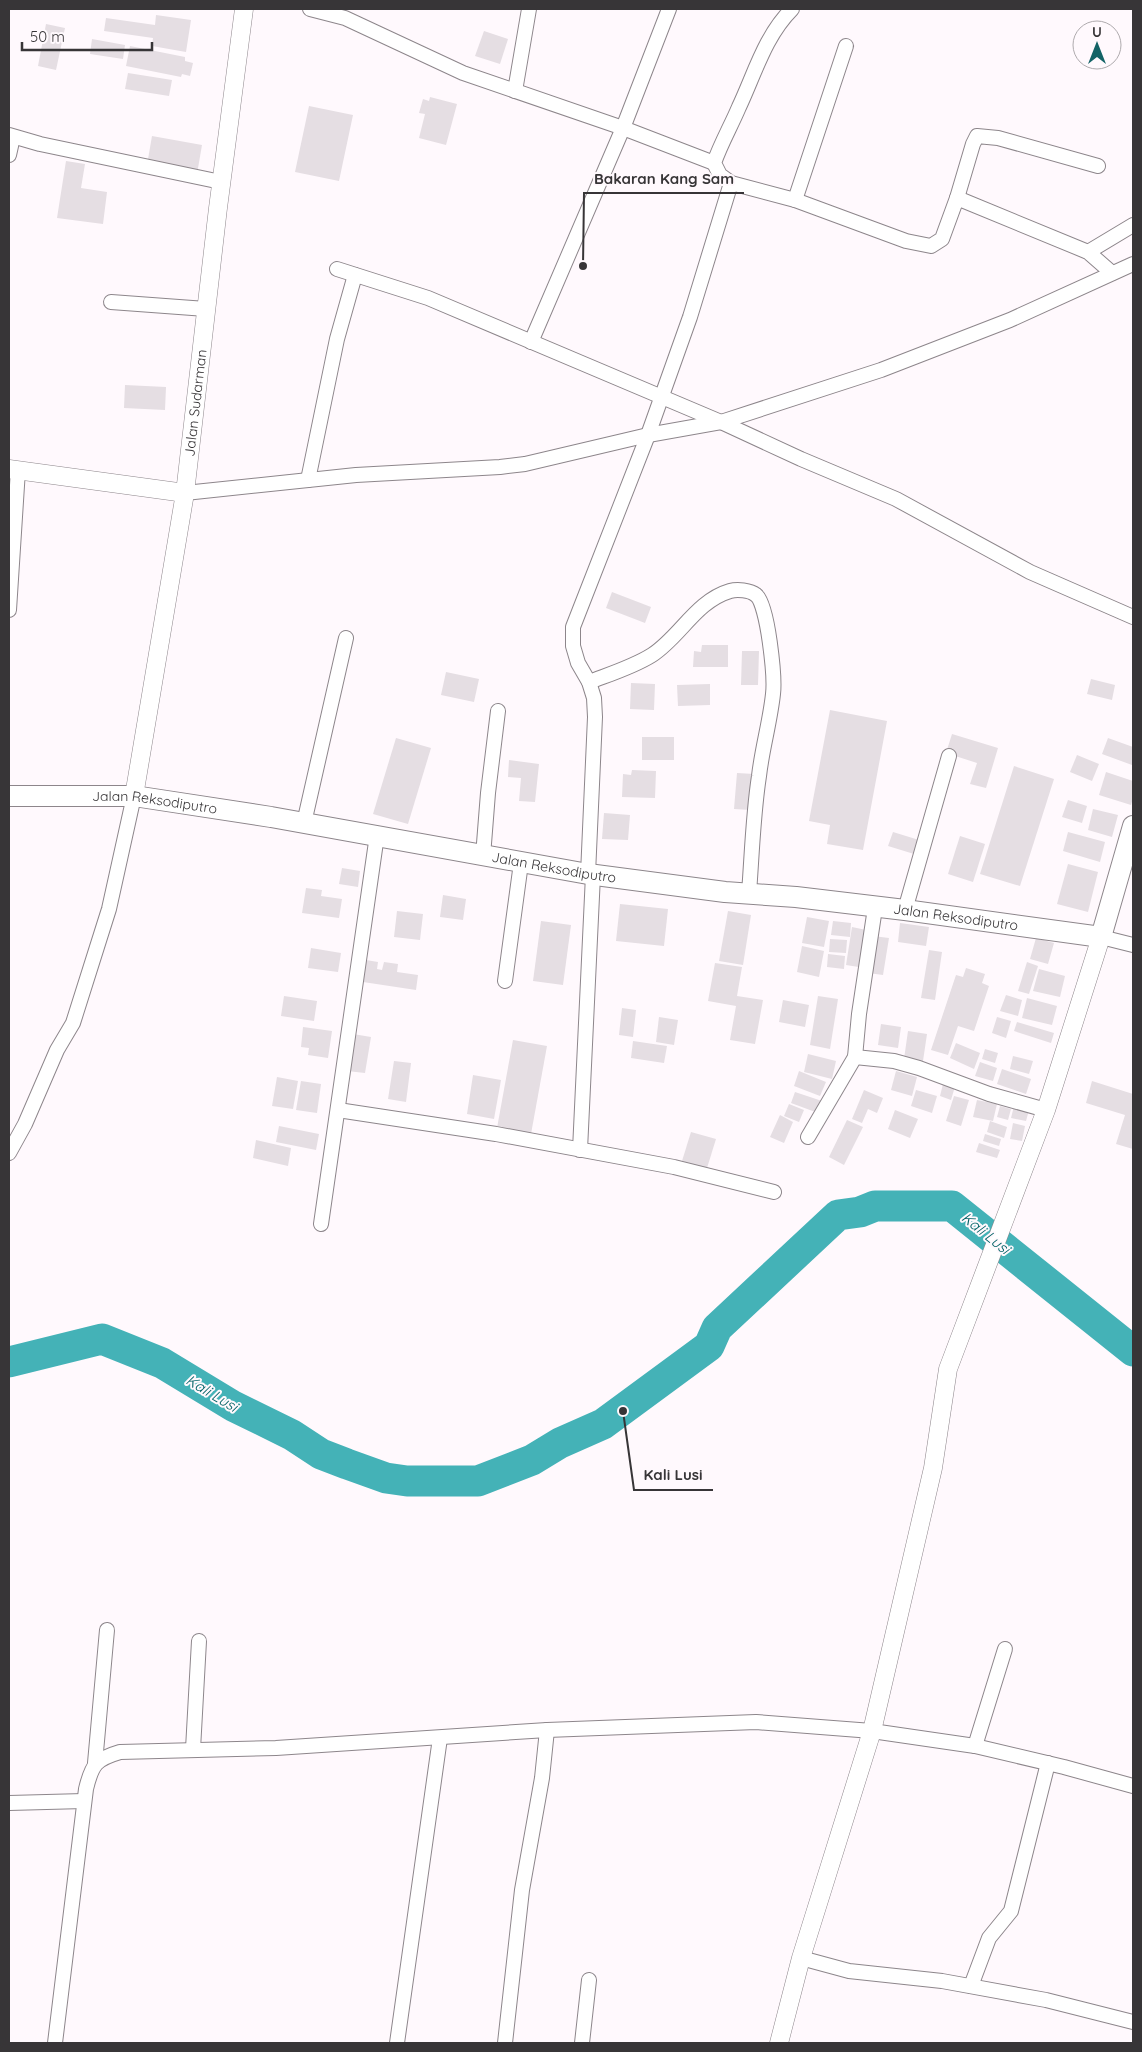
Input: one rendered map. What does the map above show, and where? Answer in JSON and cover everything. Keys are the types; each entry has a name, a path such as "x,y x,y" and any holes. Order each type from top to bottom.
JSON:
{"main road":[{"name":"Jalan Reksodiputro","path":"9,796 138,796 263,815 590,875 691,889 796,897 875,908 905,910 1101,937"},
{"path":"1101,937 1133,826"}],"street":[{"name":"Jalan Sudarman","path":"138,796 185,493 221,182 244,9"},
{"path":"310,9 344,18 463,73 623,128 714,163 720,175 731,183 795,200 906,241 931,246 942,239 977,136 998,138 1098,166"},
{"path":"515,91 529,9"},
{"path":"531,342 623,128 669,9"},
{"path":"714,163 723,139 774,30 792,9"},
{"path":"795,200 846,46"},
{"path":"9,155 11,136 221,182"},
{"path":"580,1150 595,716 594,698 589,682 578,663 573,646 573,627 648,435 704,275 731,183"},
{"path":"957,198 1088,252 1112,272"},
{"path":"1088,252 1133,225"},
{"path":"9,610 13,469 185,493 356,475 525,464 648,435 721,422 899,363 1010,320 1133,264"},
{"path":"337,269 428,298 721,422 801,459 896,499 1030,572 1133,617"},
{"path":"308,480 337,339 355,275"},
{"path":"111,302 206,309"},
{"path":"589,682 653,654 711,599 740,590 756,595 762,604 772,652 774,692 759,777 749,893"},
{"path":"304,823 346,638"},
{"path":"483,856 498,711"},
{"path":"905,910 949,756"},
{"path":"9,1153 25,1124 56,1050 74,1023 109,909 138,796"},
{"path":"321,1224 377,836"},
{"path":"505,981 520,862"},
{"path":"808,1137 855,1057 859,1014 875,908"},
{"path":"779,2043 800,1958 872,1731 933,1468 948,1369 1046,1110 1101,937 1133,945"},
{"path":"855,1057 894,1061 919,1068 990,1094 1046,1110"},
{"path":"338,1110 496,1134 674,1167 774,1192"},
{"path":"55,2043 84,1801 89,1775 95,1763 106,1630"},
{"path":"193,1749 199,1641"},
{"path":"974,1746 1005,1649"},
{"path":"95,1763 103,1757 120,1752 276,1748 547,1730 756,1722 872,1731 974,1746 1048,1763 1133,1786"},
{"path":"505,2043 522,1890 542,1778 547,1730"},
{"path":"397,2043 440,1738"},
{"path":"971,1986 989,1938 1011,1911 1048,1763"},
{"path":"9,1803 84,1801"},
{"path":"800,1958 849,1971 971,1986 1046,2000 1133,2022"},
{"path":"582,2043 590,1980"}],"building":[{"path":"156,15 191,20 186,52 152,46 153,38 104,31 106,18 155,25"},
{"path":"46,24 65,28 56,70 38,66"},
{"path":"484,31 508,39 500,64 475,56"},
{"path":"92,39 125,45 123,59 90,54"},
{"path":"130,46 185,57 185,61 193,63 190,76 182,74 181,77 126,66"},
{"path":"128,73 172,80 169,96 125,89"},
{"path":"430,97 457,104 446,145 419,138 425,114 419,113 423,99 429,101"},
{"path":"309,106 353,115 339,181 295,172"},
{"path":"152,136 202,145 197,174 147,165"},
{"path":"66,161 85,164 81,188 107,192 103,224 57,218"},
{"path":"125,385 166,387 165,410 124,408"},
{"path":"612,592 651,607 645,623 606,608"},
{"path":"702,645 728,645 728,667 693,667 694,651 701,652"},
{"path":"742,651 759,651 758,685 741,685"},
{"path":"446,672 479,679 474,702 441,695"},
{"path":"1091,679 1115,685 1112,700 1087,694"},
{"path":"631,683 655,684 654,710 630,709"},
{"path":"710,684 710,705 678,706 677,685"},
{"path":"830,710 887,721 863,850 827,844 830,825 809,821"},
{"path":"952,734 998,748 986,788 970,784 977,763 946,753"},
{"path":"642,737 674,737 674,760 642,760"},
{"path":"396,738 431,748 408,824 373,814"},
{"path":"1108,738 1133,747 1132,765 1102,754"},
{"path":"1077,755 1099,764 1092,781 1070,772"},
{"path":"509,760 539,764 535,802 519,801 521,778 508,777"},
{"path":"1014,766 1054,779 1020,886 980,874"},
{"path":"632,770 656,771 655,798 622,797 623,774 631,775"},
{"path":"1106,772 1133,781 1131,805 1099,795"},
{"path":"737,773 754,774 751,810 734,809"},
{"path":"1068,800 1087,806 1082,823 1062,817"},
{"path":"1093,809 1118,815 1112,837 1088,830"},
{"path":"604,813 630,815 628,840 602,839"},
{"path":"893,832 919,840 914,854 888,846"},
{"path":"1068,832 1105,842 1100,862 1063,851"},
{"path":"960,836 985,844 973,882 948,874"},
{"path":"1068,864 1098,872 1088,912 1057,904"},
{"path":"342,868 360,871 358,887 339,884"},
{"path":"306,888 322,890 321,896 342,899 339,918 302,913"},
{"path":"443,895 466,899 463,920 440,917"},
{"path":"620,904 668,909 664,946 616,941"},
{"path":"397,911 423,914 420,940 394,937"},
{"path":"728,911 751,915 743,965 719,961"},
{"path":"807,917 829,921 824,947 802,943"},
{"path":"541,921 571,925 563,985 533,981"},
{"path":"833,921 851,923 850,937 831,935"},
{"path":"900,923 929,927 926,946 898,942"},
{"path":"852,927 871,931 865,968 846,965"},
{"path":"873,936 889,938 883,975 868,973"},
{"path":"1036,938 1054,943 1048,964 1030,959"},
{"path":"830,939 847,940 846,953 829,952"},
{"path":"802,946 824,951 819,977 797,972"},
{"path":"311,948 341,953 338,972 308,968"},
{"path":"929,950 942,952 935,1000 921,998"},
{"path":"828,954 845,956 844,969 827,967"},
{"path":"366,960 378,962 377,969 382,970 384,962 398,964 397,972 418,975 416,990 363,982"},
{"path":"1027,962 1038,966 1029,994 1018,991"},
{"path":"715,963 742,967 737,996 763,1000 755,1044 730,1040 736,1006 708,1001"},
{"path":"966,968 985,974 982,983 989,986 974,1031 958,1026 948,1055 931,1050 956,975 963,977"},
{"path":"1039,969 1065,976 1060,997 1033,991"},
{"path":"1006,995 1022,1000 1018,1016 1000,1011"},
{"path":"284,996 317,1001 314,1021 281,1016"},
{"path":"818,996 838,999 830,1049 810,1045"},
{"path":"1027,998 1057,1006 1052,1025 1022,1018"},
{"path":"783,1000 809,1005 805,1027 779,1022"},
{"path":"622,1008 636,1010 633,1037 619,1035"},
{"path":"659,1017 678,1020 674,1045 656,1042"},
{"path":"997,1017 1011,1021 1006,1038 992,1033"},
{"path":"1017,1022 1054,1033 1051,1043 1014,1031"},
{"path":"881,1024 901,1027 898,1048 878,1045"},
{"path":"303,1027 332,1031 328,1058 308,1055 309,1048 301,1047"},
{"path":"908,1031 927,1034 923,1061 904,1059"},
{"path":"353,1034 371,1037 365,1073 347,1071"},
{"path":"513,1040 547,1046 531,1134 497,1128"},
{"path":"633,1041 667,1046 664,1063 631,1058"},
{"path":"956,1043 980,1053 974,1069 950,1058"},
{"path":"985,1049 998,1053 995,1063 982,1059"},
{"path":"808,1054 836,1061 832,1079 804,1072"},
{"path":"1013,1056 1033,1061 1029,1074 1010,1069"},
{"path":"394,1061 411,1063 406,1102 388,1099"},
{"path":"980,1062 997,1068 993,1081 975,1076"},
{"path":"1002,1069 1031,1079 1026,1094 997,1084"},
{"path":"799,1071 826,1082 820,1096 794,1086"},
{"path":"896,1071 917,1077 912,1096 891,1090"},
{"path":"473,1075 501,1080 494,1119 467,1114"},
{"path":"277,1077 298,1081 293,1109 272,1106"},
{"path":"944,1080 956,1083 951,1100 940,1096"},
{"path":"301,1081 321,1084 317,1113 296,1110"},
{"path":"1092,1081 1133,1094 1133,1149 1116,1144 1125,1115 1086,1103"},
{"path":"864,1090 883,1098 877,1113 868,1109 862,1123 852,1119"},
{"path":"916,1090 937,1096 932,1113 911,1106"},
{"path":"795,1092 822,1101 818,1113 791,1103"},
{"path":"954,1096 969,1100 961,1126 946,1121"},
{"path":"977,1100 997,1104 993,1121 973,1117"},
{"path":"789,1104 804,1110 799,1122 784,1116"},
{"path":"1000,1106 1011,1109 1008,1120 997,1117"},
{"path":"1014,1106 1029,1110 1026,1121 1011,1118"},
{"path":"895,1110 918,1119 910,1138 888,1129"},
{"path":"780,1115 793,1122 784,1143 770,1137"},
{"path":"847,1120 863,1127 844,1165 829,1157"},
{"path":"990,1121 1007,1127 1004,1138 987,1132"},
{"path":"1013,1123 1025,1126 1022,1141 1010,1139"},
{"path":"279,1126 319,1134 316,1150 276,1142"},
{"path":"691,1132 716,1139 707,1168 682,1161"},
{"path":"985,1134 1001,1139 999,1146 983,1141"},
{"path":"256,1140 291,1148 288,1166 253,1158"},
{"path":"979,1143 1000,1150 997,1158 976,1152"}],"waterway":[{"name":"Kali Lusi","path":"9,1362 102,1339 162,1363 233,1406 292,1435 321,1454 347,1464 386,1478 407,1481 478,1481 532,1460 560,1443 603,1424 709,1346 717,1328 838,1215 860,1212 875,1206 952,1206 1133,1351"}],"place":[{"name":"Bakaran Kang Sam","path":"583,266"},
{"name":"Kali Lusi","path":"623,1411"}]}
